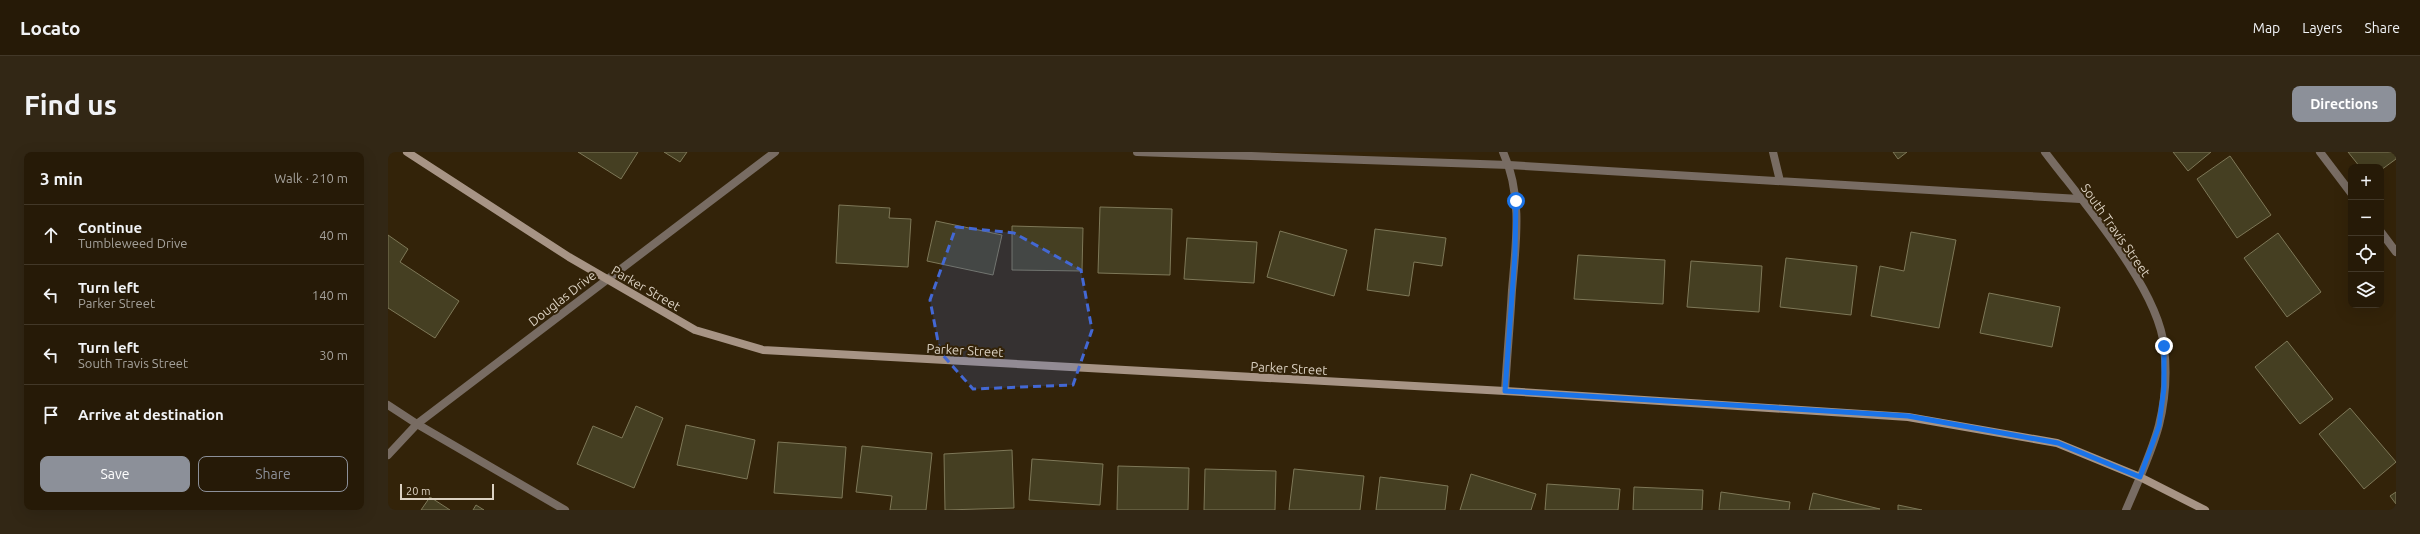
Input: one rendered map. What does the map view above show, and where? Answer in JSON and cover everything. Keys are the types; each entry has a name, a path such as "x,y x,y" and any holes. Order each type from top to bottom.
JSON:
{"main road":[{"name":"Parker Street","path":"407,152 606,279 695,330 763,350 1505,391 1908,416 2058,443 2140,477 2205,510"}],"street":[{"name":"Douglas Drive","path":"388,455 417,424 775,152"},
{"path":"1137,152 1241,154 1509,166 2080,199"},
{"path":"1503,152 1509,166 1516,201 1515,254 1505,391"},
{"path":"1773,152 1780,181"},
{"name":"South Travis Street","path":"2045,152 2129,264 2154,309 2164,346 2164,388 2159,426 2126,510"},
{"path":"2320,152 2348,188"},
{"path":"2384,236 2396,252"},
{"path":"388,405 417,424 566,510"}],"highlighted area":[{"path":"956,227 1014,233 1081,270 1092,330 1073,385 973,389 940,352 930,300"}],"building":[{"path":"578,152 638,152 621,179"},
{"path":"664,152 687,152 680,162"},
{"path":"1893,152 1907,152 1898,159"},
{"path":"2173,152 2211,152 2188,171"},
{"path":"2348,152 2396,152 2396,159 2384,168 2384,164 2358,164"},
{"path":"2230,156 2271,215 2237,238 2197,179"},
{"path":"839,205 890,208 889,218 911,219 908,267 836,263"},
{"path":"1100,207 1172,209 1170,275 1098,273"},
{"path":"936,221 1002,235 993,275 927,261"},
{"path":"1012,226 1083,228 1082,271 1012,270"},
{"path":"1375,229 1446,238 1442,266 1414,262 1409,296 1367,290"},
{"path":"1280,231 1347,250 1334,296 1267,277"},
{"path":"1911,232 1956,240 1939,328 1871,316 1880,266 1904,271"},
{"path":"2278,233 2321,292 2287,317 2244,258"},
{"path":"388,235 408,249 400,262 459,301 435,338 388,308"},
{"path":"1187,238 1257,242 1254,283 1184,279"},
{"path":"1578,255 1665,260 1663,304 1574,299"},
{"path":"1786,258 1857,266 1851,315 1780,307"},
{"path":"1691,261 1762,266 1759,312 1687,307"},
{"path":"1989,293 2060,307 2052,347 1980,333"},
{"path":"2287,341 2333,399 2300,424 2255,367"},
{"path":"636,406 663,418 634,488 577,464 593,426 622,438"},
{"path":"2350,408 2396,462 2364,489 2319,434"},
{"path":"686,425 755,440 747,479 677,465"},
{"path":"778,442 846,447 842,498 774,493"},
{"path":"862,446 932,453 926,510 890,510 892,496 856,492"},
{"path":"1012,450 1014,508 945,510 944,454"},
{"path":"1032,459 1103,464 1100,505 1029,500"},
{"path":"1118,466 1189,468 1188,510 1117,510"},
{"path":"1205,469 1276,471 1275,510 1204,510"},
{"path":"1294,469 1364,476 1360,510 1289,510"},
{"path":"1471,474 1536,494 1531,510 1460,510"},
{"path":"1380,477 1448,486 1445,510 1376,510"},
{"path":"1547,484 1620,489 1618,510 1545,510"},
{"path":"1634,487 1703,490 1702,510 1633,510"},
{"path":"1721,492 1790,502 1789,510 1719,510"},
{"path":"2396,492 2396,504 2390,496"},
{"path":"1813,493 1880,509 1809,510"},
{"path":"430,497 450,510 421,510"},
{"path":"476,505 484,510 473,510"},
{"path":"1898,505 1922,510 1898,510"}],"route":[{"path":"1516,201 1515,254 1505,391 1908,416 2058,443 2140,477 2159,426 2164,388 2164,346"}]}
